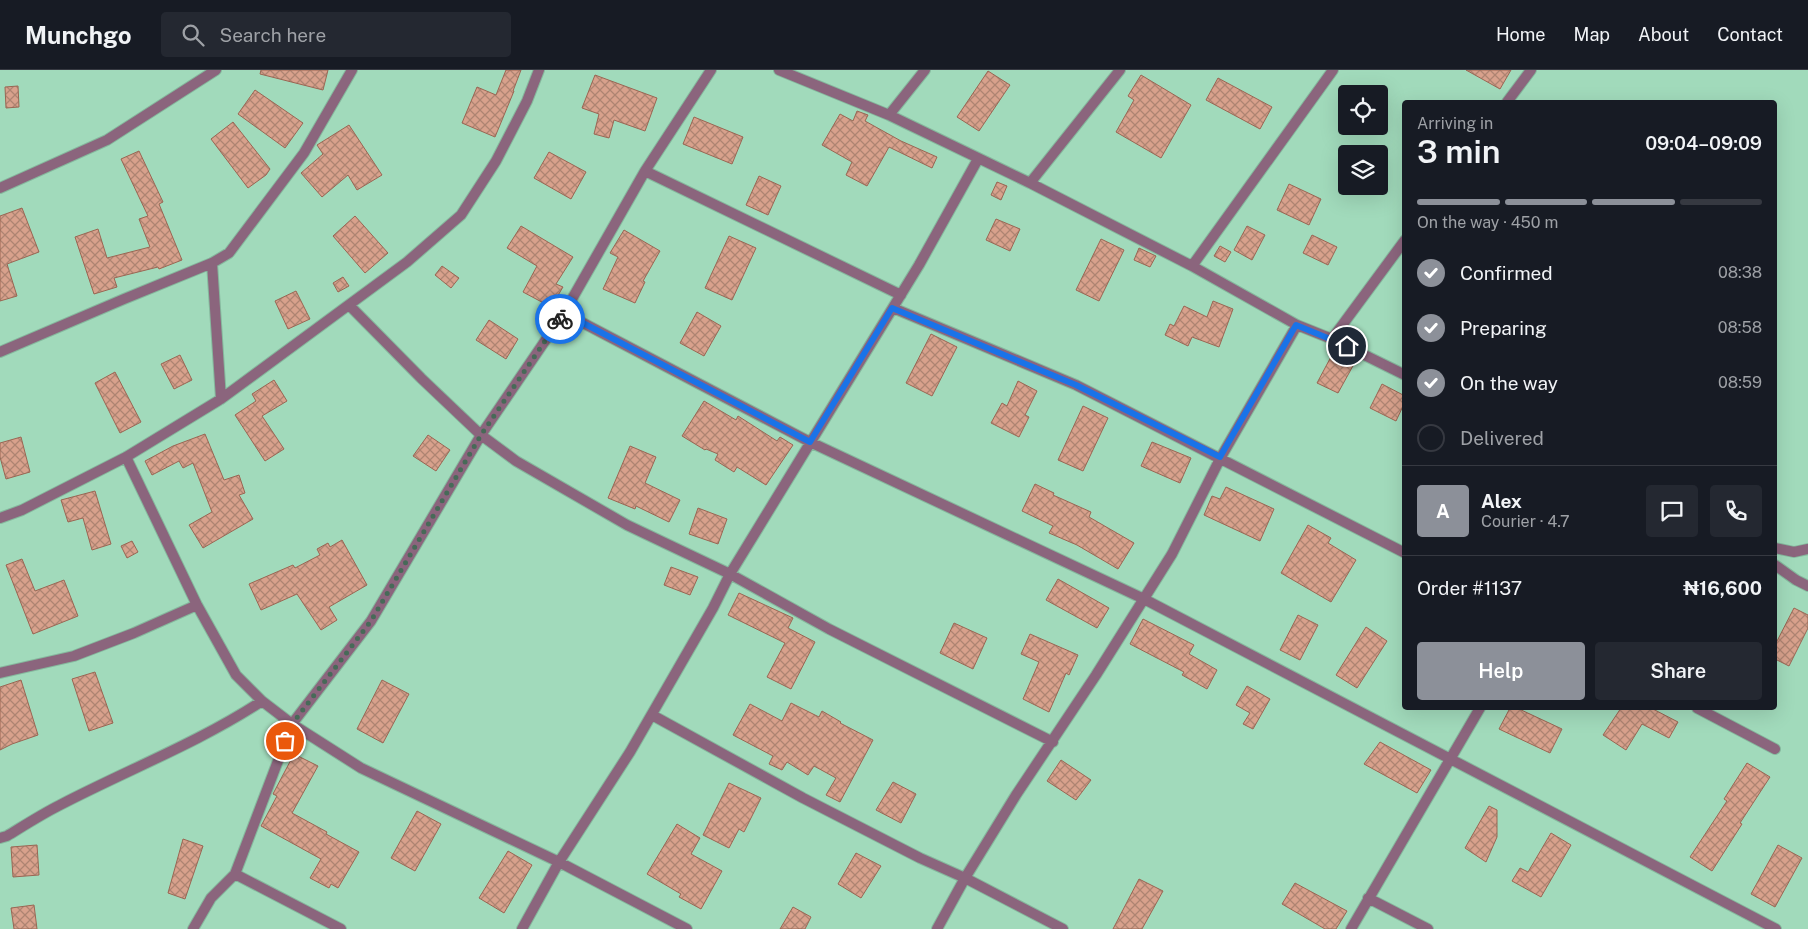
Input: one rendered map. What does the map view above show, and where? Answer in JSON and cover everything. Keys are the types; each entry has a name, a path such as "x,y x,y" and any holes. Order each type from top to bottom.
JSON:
{"street":[{"path":"0,188 107,140 216,70"},
{"path":"0,352 212,263 229,253 304,153 352,70"},
{"path":"0,518 22,510 126,457 222,399 407,262 462,215 496,161 527,101 539,70"},
{"path":"194,929 211,898 235,874 292,724 371,621 481,435 564,313 645,171 711,70"},
{"path":"779,70 889,115 1030,183 1192,266 1296,325 1332,339 1402,374"},
{"path":"889,115 925,70"},
{"path":"1030,183 1120,70"},
{"path":"1192,266 1334,70"},
{"path":"1508,100 1531,70"},
{"path":"522,929 559,862 652,715 713,608 730,574 901,295 978,159"},
{"path":"645,171 901,295"},
{"path":"1332,339 1402,244"},
{"path":"212,263 222,399"},
{"path":"349,304 421,378 481,435 516,461 627,525 730,574 829,629 1053,742"},
{"path":"892,308 1076,385 1402,551"},
{"path":"564,313 810,442 1144,599 1449,760 1776,929"},
{"path":"937,929 965,878 1016,795 1053,742 1172,554 1220,457 1296,325"},
{"path":"126,457 197,605 236,675 262,701 292,724 361,768 559,862 687,929"},
{"path":"1777,548 1794,552 1808,549"},
{"path":"1777,566 1808,586"},
{"path":"0,673 74,656 134,633 197,605"},
{"path":"0,838 7,836 59,805 162,757 236,718 262,701"},
{"path":"1351,929 1479,710"},
{"path":"1701,710 1775,749"},
{"path":"652,715 803,798 1063,929"},
{"path":"235,874 342,929"},
{"path":"1368,898 1428,929"}],"building":[{"path":"261,70 328,70 323,90 260,74"},
{"path":"506,70 521,70 495,137 462,123 477,87 496,95"},
{"path":"1466,70 1511,70 1500,89"},
{"path":"988,71 1010,85 979,131 957,117"},
{"path":"595,75 657,98 645,131 614,120 609,138 594,134 599,114 582,108"},
{"path":"1141,75 1191,105 1161,158 1116,132 1134,100 1128,96"},
{"path":"1218,78 1272,107 1260,129 1206,100"},
{"path":"18,86 19,107 6,108 5,87"},
{"path":"255,90 303,123 285,148 238,114"},
{"path":"857,111 868,115 865,121 901,141 937,157 932,168 889,147 867,186 846,175 852,162 822,145 840,114 853,121"},
{"path":"694,117 743,137 732,164 683,144"},
{"path":"233,122 270,169 266,175 248,188 211,139"},
{"path":"349,125 382,175 357,190 348,175 322,197 301,173 323,154 317,145"},
{"path":"139,151 163,202 159,204 182,260 159,269 158,267 114,278 117,287 94,294 75,237 98,229 107,258 150,247 139,219 148,216 121,159"},
{"path":"549,152 586,172 571,199 534,178"},
{"path":"759,176 781,186 768,215 746,205"},
{"path":"997,182 1007,186 1001,200 991,195"},
{"path":"1289,184 1321,199 1309,225 1277,210"},
{"path":"22,208 39,252 7,264 17,296 0,301 0,216"},
{"path":"355,216 388,253 365,273 333,236"},
{"path":"996,219 1020,229 1010,251 986,240"},
{"path":"521,226 573,257 556,284 563,287 551,307 523,292 537,266 507,248"},
{"path":"1247,226 1265,235 1252,260 1234,250"},
{"path":"624,230 660,251 643,281 645,282 635,303 603,289 618,257 610,253"},
{"path":"1312,235 1337,247 1328,265 1303,253"},
{"path":"729,236 756,248 732,300 705,288"},
{"path":"1101,239 1124,250 1099,301 1076,290"},
{"path":"1220,246 1231,252 1225,262 1214,256"},
{"path":"1139,248 1156,256 1150,267 1134,260"},
{"path":"442,266 459,278 451,288 435,275"},
{"path":"343,277 349,286 338,292 333,283"},
{"path":"296,291 310,319 288,329 275,301"},
{"path":"1213,301 1233,309 1219,347 1192,337 1188,346 1165,335 1170,324 1174,326 1184,306 1207,317"},
{"path":"697,312 721,326 704,356 680,343"},
{"path":"489,320 518,339 506,359 476,340"},
{"path":"931,334 957,347 932,396 906,383"},
{"path":"1333,353 1354,364 1338,393 1317,383"},
{"path":"180,355 192,380 174,389 161,364"},
{"path":"115,372 141,422 120,433 95,383"},
{"path":"274,380 287,401 262,416 284,449 265,461 235,415 256,401 252,394"},
{"path":"1018,381 1037,391 1025,415 1029,417 1019,437 991,423 1002,403 1007,406"},
{"path":"1382,384 1402,394 1402,408 1396,421 1370,408"},
{"path":"704,401 736,420 738,416 777,441 780,437 793,445 766,485 737,467 734,472 715,460 718,454 705,450 682,436"},
{"path":"1083,406 1108,418 1083,471 1058,460"},
{"path":"205,434 224,480 239,475 245,493 239,495 253,519 203,548 189,525 212,512 193,463 183,468 179,461 152,475 145,461 173,446"},
{"path":"428,435 450,450 436,471 413,456"},
{"path":"21,437 30,472 6,479 0,457 0,443"},
{"path":"1152,442 1191,458 1180,483 1141,466"},
{"path":"630,446 656,457 645,483 680,500 669,522 636,506 635,509 608,498"},
{"path":"1035,484 1054,493 1053,495 1091,512 1089,517 1134,543 1118,569 1077,545 1049,533 1053,526 1022,511"},
{"path":"1226,487 1274,509 1260,541 1204,515 1212,496 1220,499"},
{"path":"95,491 111,544 92,550 83,518 68,522 61,500"},
{"path":"698,508 727,519 718,544 689,534"},
{"path":"1308,525 1331,538 1328,543 1356,560 1331,602 1281,573"},
{"path":"342,540 367,585 329,607 337,620 321,630 297,594 261,610 249,584 293,565 295,568 320,555 317,549 328,543 330,547"},
{"path":"132,541 138,552 127,558 121,546"},
{"path":"22,559 35,591 64,580 78,616 33,634 6,565"},
{"path":"671,567 698,577 690,595 664,585"},
{"path":"1058,579 1109,608 1097,628 1046,600"},
{"path":"739,593 793,618 788,628 815,642 791,689 767,677 785,643 728,615"},
{"path":"1794,608 1808,615 1808,628 1789,666 1777,660 1777,641"},
{"path":"1298,615 1318,625 1300,660 1280,650"},
{"path":"1143,619 1194,645 1189,654 1217,670 1207,689 1182,675 1184,672 1130,644"},
{"path":"954,623 987,638 973,669 940,653"},
{"path":"1366,627 1387,641 1357,688 1336,675"},
{"path":"1030,634 1078,655 1069,675 1066,673 1049,712 1023,699 1039,662 1021,654"},
{"path":"95,672 113,723 89,731 72,679"},
{"path":"21,680 38,735 0,750 0,687"},
{"path":"382,680 409,694 383,743 357,729"},
{"path":"1247,686 1270,699 1253,729 1243,724 1250,713 1236,705"},
{"path":"791,703 819,717 822,711 840,723 873,740 840,802 826,795 836,778 814,766 808,775 787,762 782,770 769,764 773,756 733,735 750,704 782,721"},
{"path":"1509,710 1521,710 1562,729 1550,753 1499,729"},
{"path":"1620,710 1655,710 1678,722 1669,738 1642,724 1626,750 1603,735"},
{"path":"1380,742 1431,770 1417,793 1364,764"},
{"path":"294,754 318,766 292,813 359,852 338,888 331,884 329,888 310,878 321,859 261,826 277,796 273,794"},
{"path":"1061,760 1091,780 1076,800 1047,781"},
{"path":"1747,763 1770,777 1712,871 1690,857 1727,801 1724,799"},
{"path":"893,782 916,794 901,823 876,810"},
{"path":"729,783 761,798 744,832 739,829 729,848 703,835"},
{"path":"1489,806 1497,810 1497,837 1486,862 1465,848"},
{"path":"417,811 441,824 415,871 391,858"},
{"path":"677,824 700,838 691,854 722,871 701,909 679,897 681,894 647,874"},
{"path":"1551,833 1571,845 1541,897 1512,881 1520,868 1528,872"},
{"path":"183,839 203,846 185,899 168,893"},
{"path":"37,845 39,875 13,877 11,847"},
{"path":"1778,845 1802,858 1775,907 1751,894"},
{"path":"508,851 532,865 504,913 479,898"},
{"path":"856,853 881,866 861,898 838,884"},
{"path":"1139,879 1163,891 1142,929 1113,929"},
{"path":"1295,883 1347,911 1336,929 1325,929 1282,904"},
{"path":"34,905 37,929 14,929 11,908"},
{"path":"793,907 811,917 805,929 780,929"}],"way so far":[{"path":"285,741 292,724 371,621 481,435 560,319"}],"route":[{"path":"560,319 564,313 810,442 892,308 1076,385 1220,457 1296,325 1347,346"}]}
